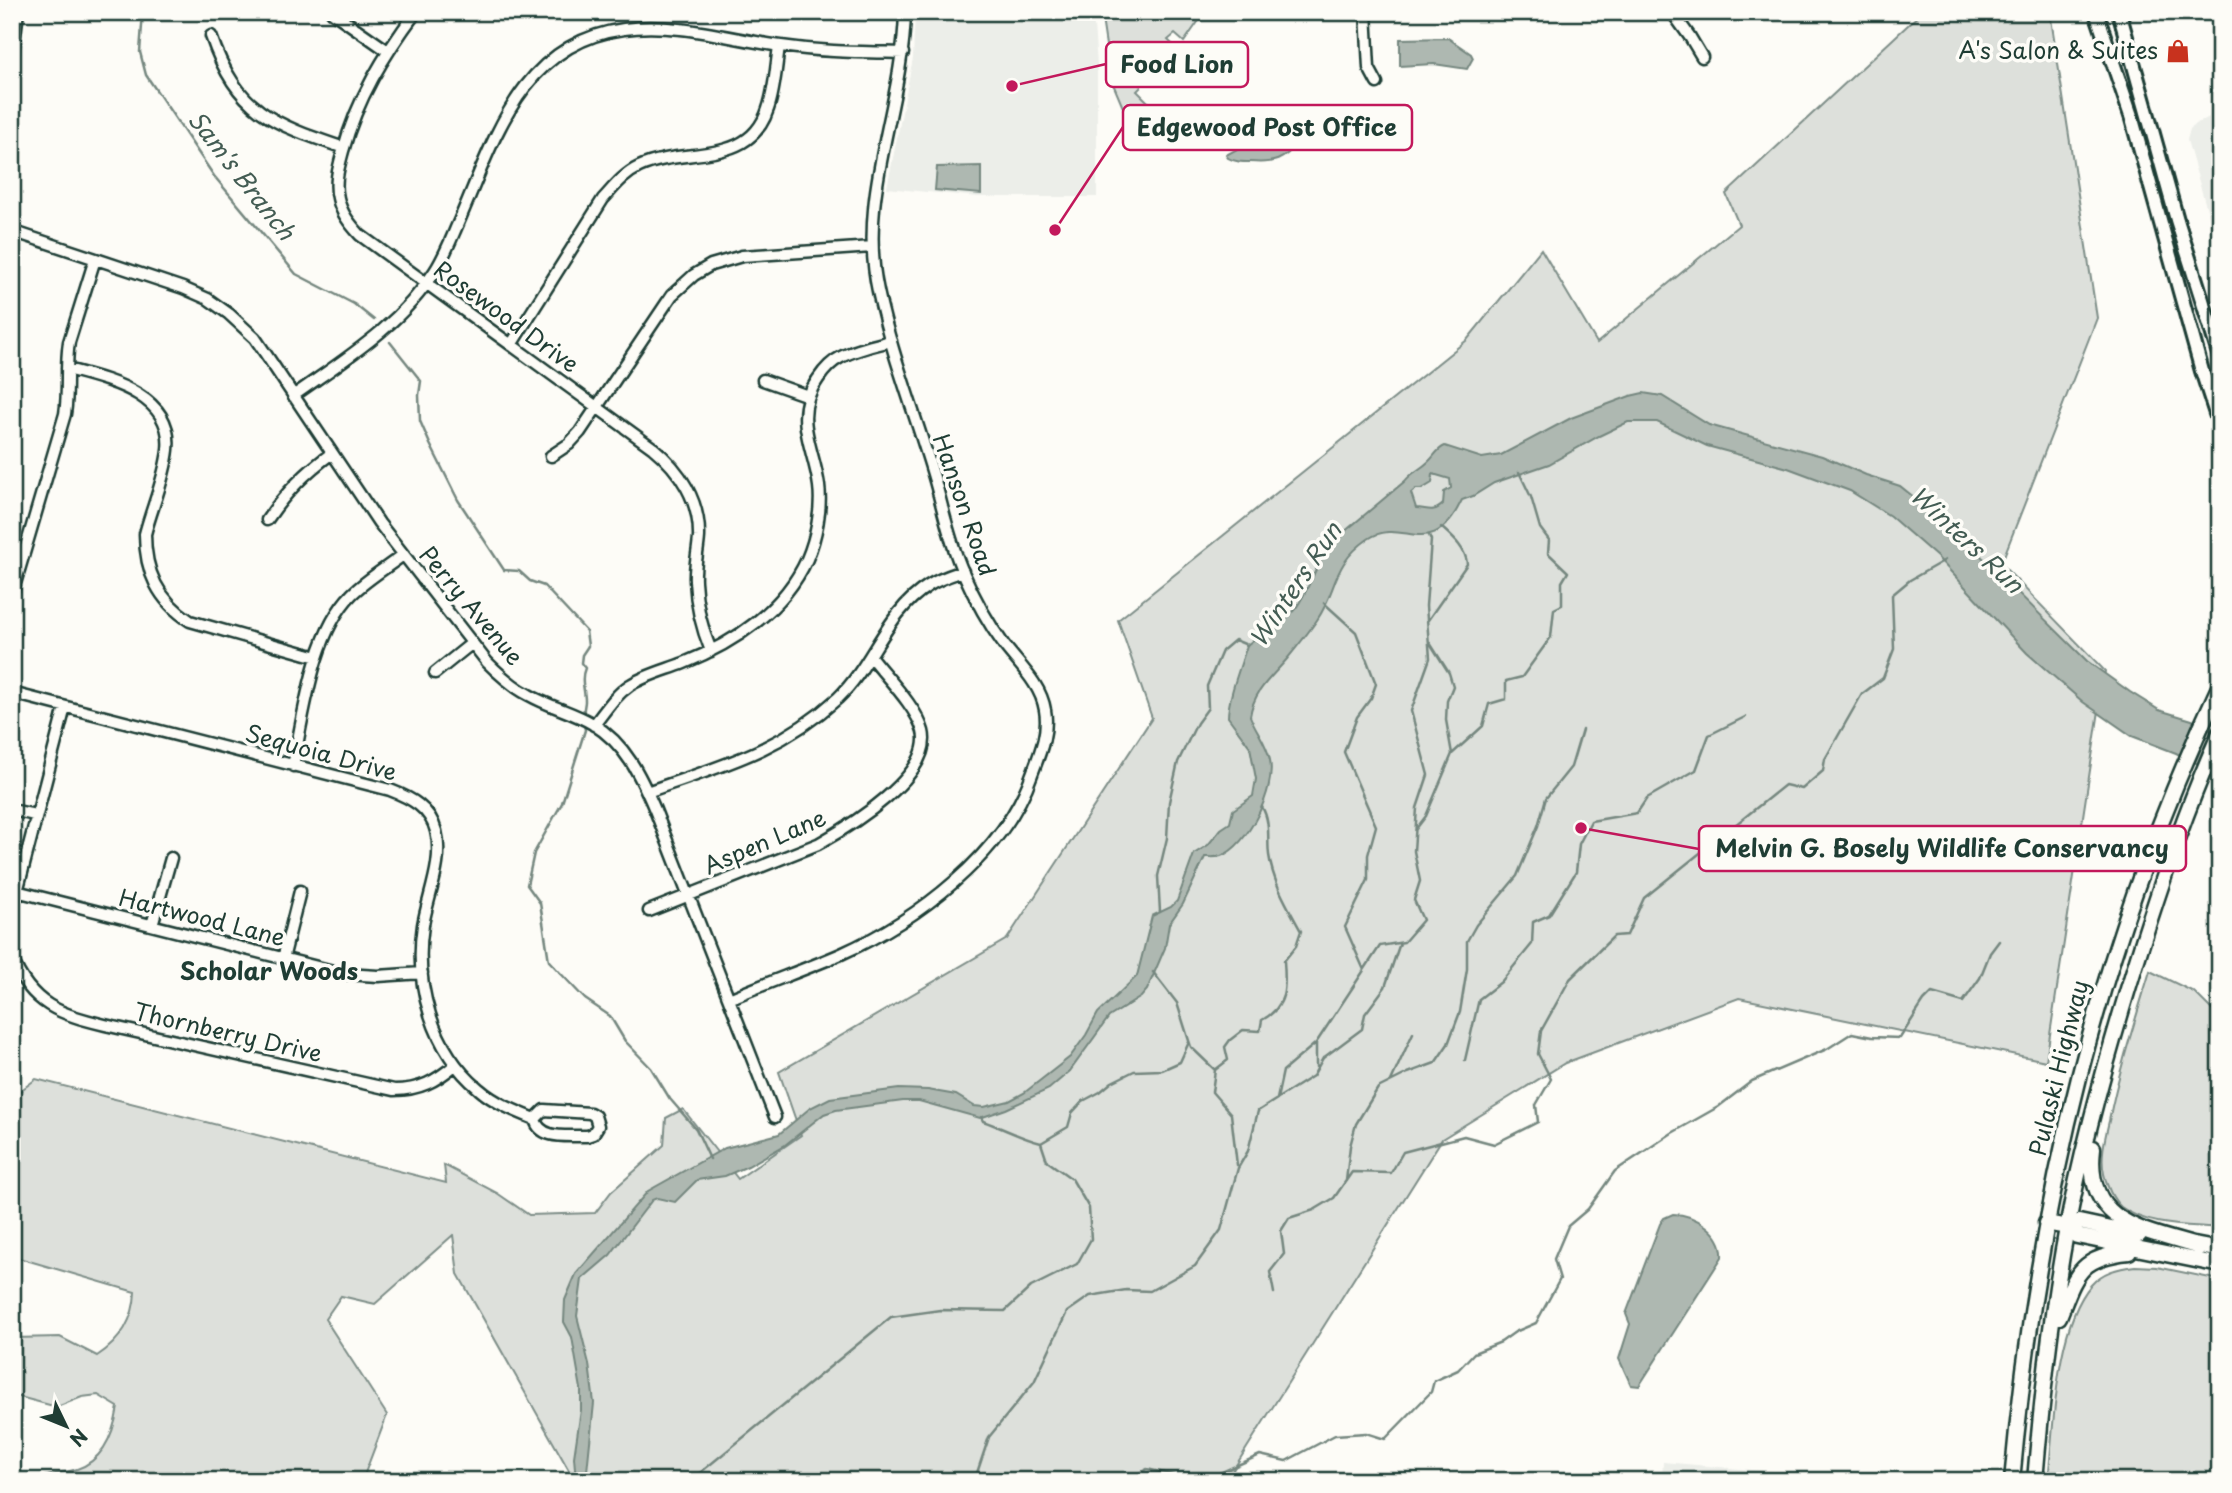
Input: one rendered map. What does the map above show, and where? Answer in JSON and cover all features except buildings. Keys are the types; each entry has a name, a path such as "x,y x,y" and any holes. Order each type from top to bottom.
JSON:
{"highway":[{"name":"Pulaski Highway","path":"2012,1481 2026,1343 2046,1223 2071,1103 2106,976 2145,860 2220,685"},
{"name":"Pulaski Highway","path":"2035,1481 2050,1338 2101,1082 2169,858 2220,733"},
{"path":"2101,1082 2091,1177 2102,1203 2124,1222 2200,1247"},
{"path":"2046,1223 2070,1227 2079,1222 2220,1250"},
{"path":"2070,1227 2077,1236 2220,1265"},
{"path":"2050,1338 2072,1284 2087,1265 2105,1254 2140,1250"},
{"path":"2006,1481 2009,1440 2017,1420"}],"main road":[{"path":"2122,12 2123,27 2177,220 2220,357"},
{"path":"2097,16 2132,119 2202,371 2220,426"}],"street":[{"path":"12,59 18,12"},
{"path":"332,12 388,51"},
{"name":"Rosewood Drive","path":"416,12 388,51 355,116 344,148 337,185 341,210 360,235 662,455 690,493 699,524 695,578 697,603 712,650"},
{"name":"Hanson Road","path":"729,999 843,953 935,897 967,871 986,851 1027,788 1044,741 1046,725 1039,690 989,622 962,571 891,341 878,290 872,247 876,185 895,101 903,53 905,12"},
{"path":"1367,12 1369,68 1377,83"},
{"path":"1672,12 1702,57"},
{"path":"293,396 383,331 412,303 442,259 502,120 530,79 566,50 621,29 649,26 832,52 903,53"},
{"path":"211,36 223,69 255,109 290,129 344,148"},
{"path":"511,345 603,199 617,183 638,167 659,160 733,148 757,128 770,104 779,46"},
{"name":"Perry Avenue","path":"12,231 183,288 208,299 229,314 255,338 403,555 487,662 530,696 594,725 629,758 647,792 775,1117"},
{"path":"551,456 569,444 672,295 694,275 712,265 742,256 872,247"},
{"path":"12,594 65,414 69,342 95,259"},
{"path":"594,725 615,697 629,685 739,636 768,612 790,587 807,559 820,504 817,476 805,430 807,396 822,373 842,357 891,341"},
{"path":"67,369 139,393 157,410 165,426 169,447 145,534 150,574 162,596 190,621 317,657"},
{"path":"763,380 807,396"},
{"path":"267,520 280,500 301,477 332,453"},
{"path":"293,766 317,657 326,631 339,608 368,580 403,555"},
{"path":"647,792 746,757 795,732 839,696 871,657 903,608 915,595 928,585 962,571"},
{"path":"435,673 471,644"},
{"name":"Aspen Lane","path":"649,911 818,844 841,831 888,796 917,764 924,744 920,724 871,657"},
{"name":"Sequoia Drive","path":"12,693 390,790 418,803 433,822 438,850 423,925 421,950 424,992 431,1015 454,1065 491,1098 535,1119 539,1129 551,1134 587,1136 593,1134 598,1126 595,1116 590,1113 544,1110 535,1119"},
{"path":"12,911 65,707"},
{"path":"12,810 35,815"},
{"path":"152,925 171,858"},
{"name":"Hartwood Lane","path":"16,891 352,975 422,973"},
{"path":"283,958 300,891"},
{"name":"Thornberry Drive","path":"12,958 27,985 47,1004 67,1016 105,1026 394,1090 409,1090 433,1082 454,1065"}],"shaded area":[{"path":"915,12 1093,12 1097,65 1097,197 978,197 887,188 913,58"},
{"path":"1101,12 1201,12 1198,16 1200,19 1184,42 1175,34 1168,40 1177,49 1170,55 1172,59 1168,62 1153,57 1144,61 1139,72 1141,87 1137,91 1163,117 1169,114 1166,120 1188,142 1193,138 1196,141 1193,147 1182,145 1158,132 1132,129 1111,79"},
{"path":"1922,12 2050,12 2097,318 2001,564 2105,671 2046,1061 1739,998 1565,1063 1442,1139 1226,1481 575,1481 458,1274 453,1235 375,1304 341,1296 325,1319 387,1415 362,1481 34,1481 77,1469 94,1459 106,1444 118,1407 98,1395 82,1397 57,1407 12,1395 12,1338 60,1337 97,1356 119,1337 129,1321 135,1292 12,1256 12,1097 36,1079 446,1183 444,1165 497,1193 529,1215 595,1213 611,1192 664,1145 666,1118 683,1109 738,1179 801,1135 779,1072 1007,939 1152,718 1118,620 1467,340 1541,249 1597,343 1739,225 1726,194"},
{"path":"1448,38 1471,54 1473,58 1467,69 1434,64 1400,66 1400,39"},
{"path":"1286,108 1296,117 1298,141 1288,153 1278,160 1265,162 1239,162 1228,158 1226,155 1239,148 1252,126"},
{"path":"2220,112 2220,255 2187,140 2190,129 2195,124"},
{"path":"981,166 981,194 935,190 937,167"},
{"path":"1643,393 1662,396 1709,425 1822,456 1900,486 1977,552 2087,661 2159,710 2192,720 2220,736 2220,775 2176,753 2132,736 2083,702 2027,653 1937,557 1890,516 1850,491 1788,468 1707,446 1657,422 1628,422 1549,464 1494,483 1462,500 1439,530 1428,535 1381,533 1368,539 1347,558 1317,620 1264,685 1252,707 1250,716 1266,748 1271,772 1269,786 1258,815 1241,841 1231,850 1219,857 1205,857 1183,904 1169,924 1165,948 1147,990 1141,997 1109,1017 1070,1071 1049,1089 980,1118 919,1101 836,1110 824,1114 785,1145 748,1166 725,1176 697,1180 675,1202 657,1198 652,1200 610,1255 582,1279 577,1316 589,1364 594,1403 586,1481 576,1481 574,1457 581,1410 581,1389 572,1337 564,1322 565,1300 576,1274 648,1191 725,1148 779,1134 810,1108 830,1098 899,1089 928,1090 956,1095 974,1106 984,1107 1009,1101 1024,1093 1070,1057 1098,1013 1137,976 1152,916 1177,901 1194,854 1208,845 1221,829 1230,823 1233,810 1253,796 1256,779 1250,747 1228,717 1235,681 1247,645 1285,619 1296,608 1331,543 1425,465 1442,447 1482,458 1501,455 1571,418","holes":["1433,474 1450,479 1451,488 1444,492 1443,504 1433,510 1416,508 1411,493 1432,483"]},
{"path":"2150,971 2194,992 2220,1018 2220,1228 2156,1222 2132,1214 2115,1200 2105,1178 2103,1148 2106,1134 2122,1064"},
{"path":"1673,1214 1690,1217 1706,1226 1718,1240 1722,1257 1639,1386 1631,1385 1619,1359 1630,1324 1626,1314 1660,1224 1664,1218"},
{"path":"2135,1266 2157,1267 2220,1280 2220,1481 2048,1481 2058,1378 2070,1326 2079,1303 2100,1277 2111,1271"},
{"path":"1663,1462 1786,1473 1785,1481 1614,1481 1614,1478 1662,1480"}],"waterway":[{"name":"Sam's Branch","path":"143,12 140,52 146,75 214,176 296,274 354,304 374,320"},
{"name":"Sam's Branch","path":"390,342 421,381 420,421 430,444 458,500 504,570 519,571 530,581 544,586 586,631 588,646 582,655 581,663 585,668 584,714"},
{"path":"1452,754 1483,726 1489,704 1506,699 1506,681 1522,677 1551,637 1554,609 1562,605 1562,582 1568,572 1548,553 1549,540 1540,528 1531,497 1519,472"},
{"path":"1428,620 1467,564 1461,548 1441,527"},
{"path":"979,1481 976,1476 989,1437 1034,1382 1067,1312 1090,1296 1126,1290 1150,1291 1195,1266 1221,1230 1238,1168 1248,1151 1258,1111 1277,1099 1283,1071 1316,1043 1380,946 1404,942 1423,920 1414,900 1420,881 1414,851 1417,808 1428,775 1411,711 1430,658 1426,606 1431,540 1429,535"},
{"path":"1274,1293 1270,1272 1284,1254 1281,1231 1289,1218 1314,1210 1334,1198 1352,1172 1391,1173 1403,1152 1464,1136 1494,1144 1538,1122 1536,1105 1551,1079 1538,1054 1541,1031 1570,979 1614,936 1627,935 1644,898 1785,785 1802,789 1823,771 1825,759 1862,694 1883,678 1894,649 1892,595 1910,580 1945,560"},
{"path":"1324,603 1356,632 1376,684 1371,698 1357,717 1344,752 1376,826 1368,855 1368,880 1345,927 1364,970"},
{"name":"Winters Run","path":"1160,912 1158,876 1167,838 1169,802 1178,762 1197,723 1208,708 1207,686 1222,651 1235,640 1247,645"},
{"path":"1416,829 1426,816 1452,754 1446,720 1447,701 1453,686 1449,673 1430,643"},
{"path":"1465,1060 1479,999 1501,982 1532,944 1533,922 1549,915 1576,872 1579,844 1591,821 1637,813 1647,798 1696,770 1709,735 1745,717"},
{"name":"Sam's Branch","path":"584,724 585,730 562,803 534,853 527,885 540,903 549,961 585,999 610,1016 625,1041 651,1068 670,1099 696,1129 710,1159"},
{"path":"1346,1181 1350,1146 1356,1124 1378,1088 1435,1063 1448,1044 1460,1012 1467,969 1467,941 1476,925 1517,876 1538,826 1546,798 1571,767 1582,730"},
{"path":"1215,1070 1228,1060 1225,1047 1230,1040 1243,1030 1260,1031 1262,1020 1276,1009 1285,988 1284,961 1296,946 1301,931 1274,875 1269,855 1267,819 1262,807"},
{"path":"1202,1481 1260,1455 1286,1461 1335,1435 1366,1433 1385,1439 1431,1392 1434,1381 1458,1370 1474,1353 1536,1323 1560,1279 1554,1259 1568,1226 1588,1209 1615,1171 1672,1133 1718,1107 1752,1081 1827,1049 1852,1033 1900,1038 1932,993 1963,1002 1980,978 1990,953 1999,941"},
{"path":"1278,1098 1313,1076 1323,1058 1362,1029 1365,1014 1385,987 1400,943"},
{"path":"1153,972 1177,1003 1191,1047 1215,1070 1212,1092 1231,1114 1237,1165"},
{"path":"1391,1081 1413,1033"},
{"path":"981,1117 983,1121 1041,1143 1068,1127 1072,1113 1083,1101 1112,1082 1134,1071 1162,1070 1180,1062 1189,1042"},
{"path":"1316,1043 1316,1067"},
{"path":"690,1481 891,1317 940,1310 1005,1311 1031,1287 1077,1264 1091,1239 1089,1208 1072,1179 1047,1161 1041,1143"},
{"path":"1124,1481 1147,1469 1199,1481"}],"place":[{"name":"A's Salon & Suites","path":"2178,51"},
{"name":"Food Lion","path":"1012,86"},
{"name":"Edgewood Post Office","path":"1055,230"},
{"name":"Melvin G. Bosely Wildlife Conservancy","path":"1581,828"}],"district":[{"name":"Scholar Woods","path":"269,972"}]}
